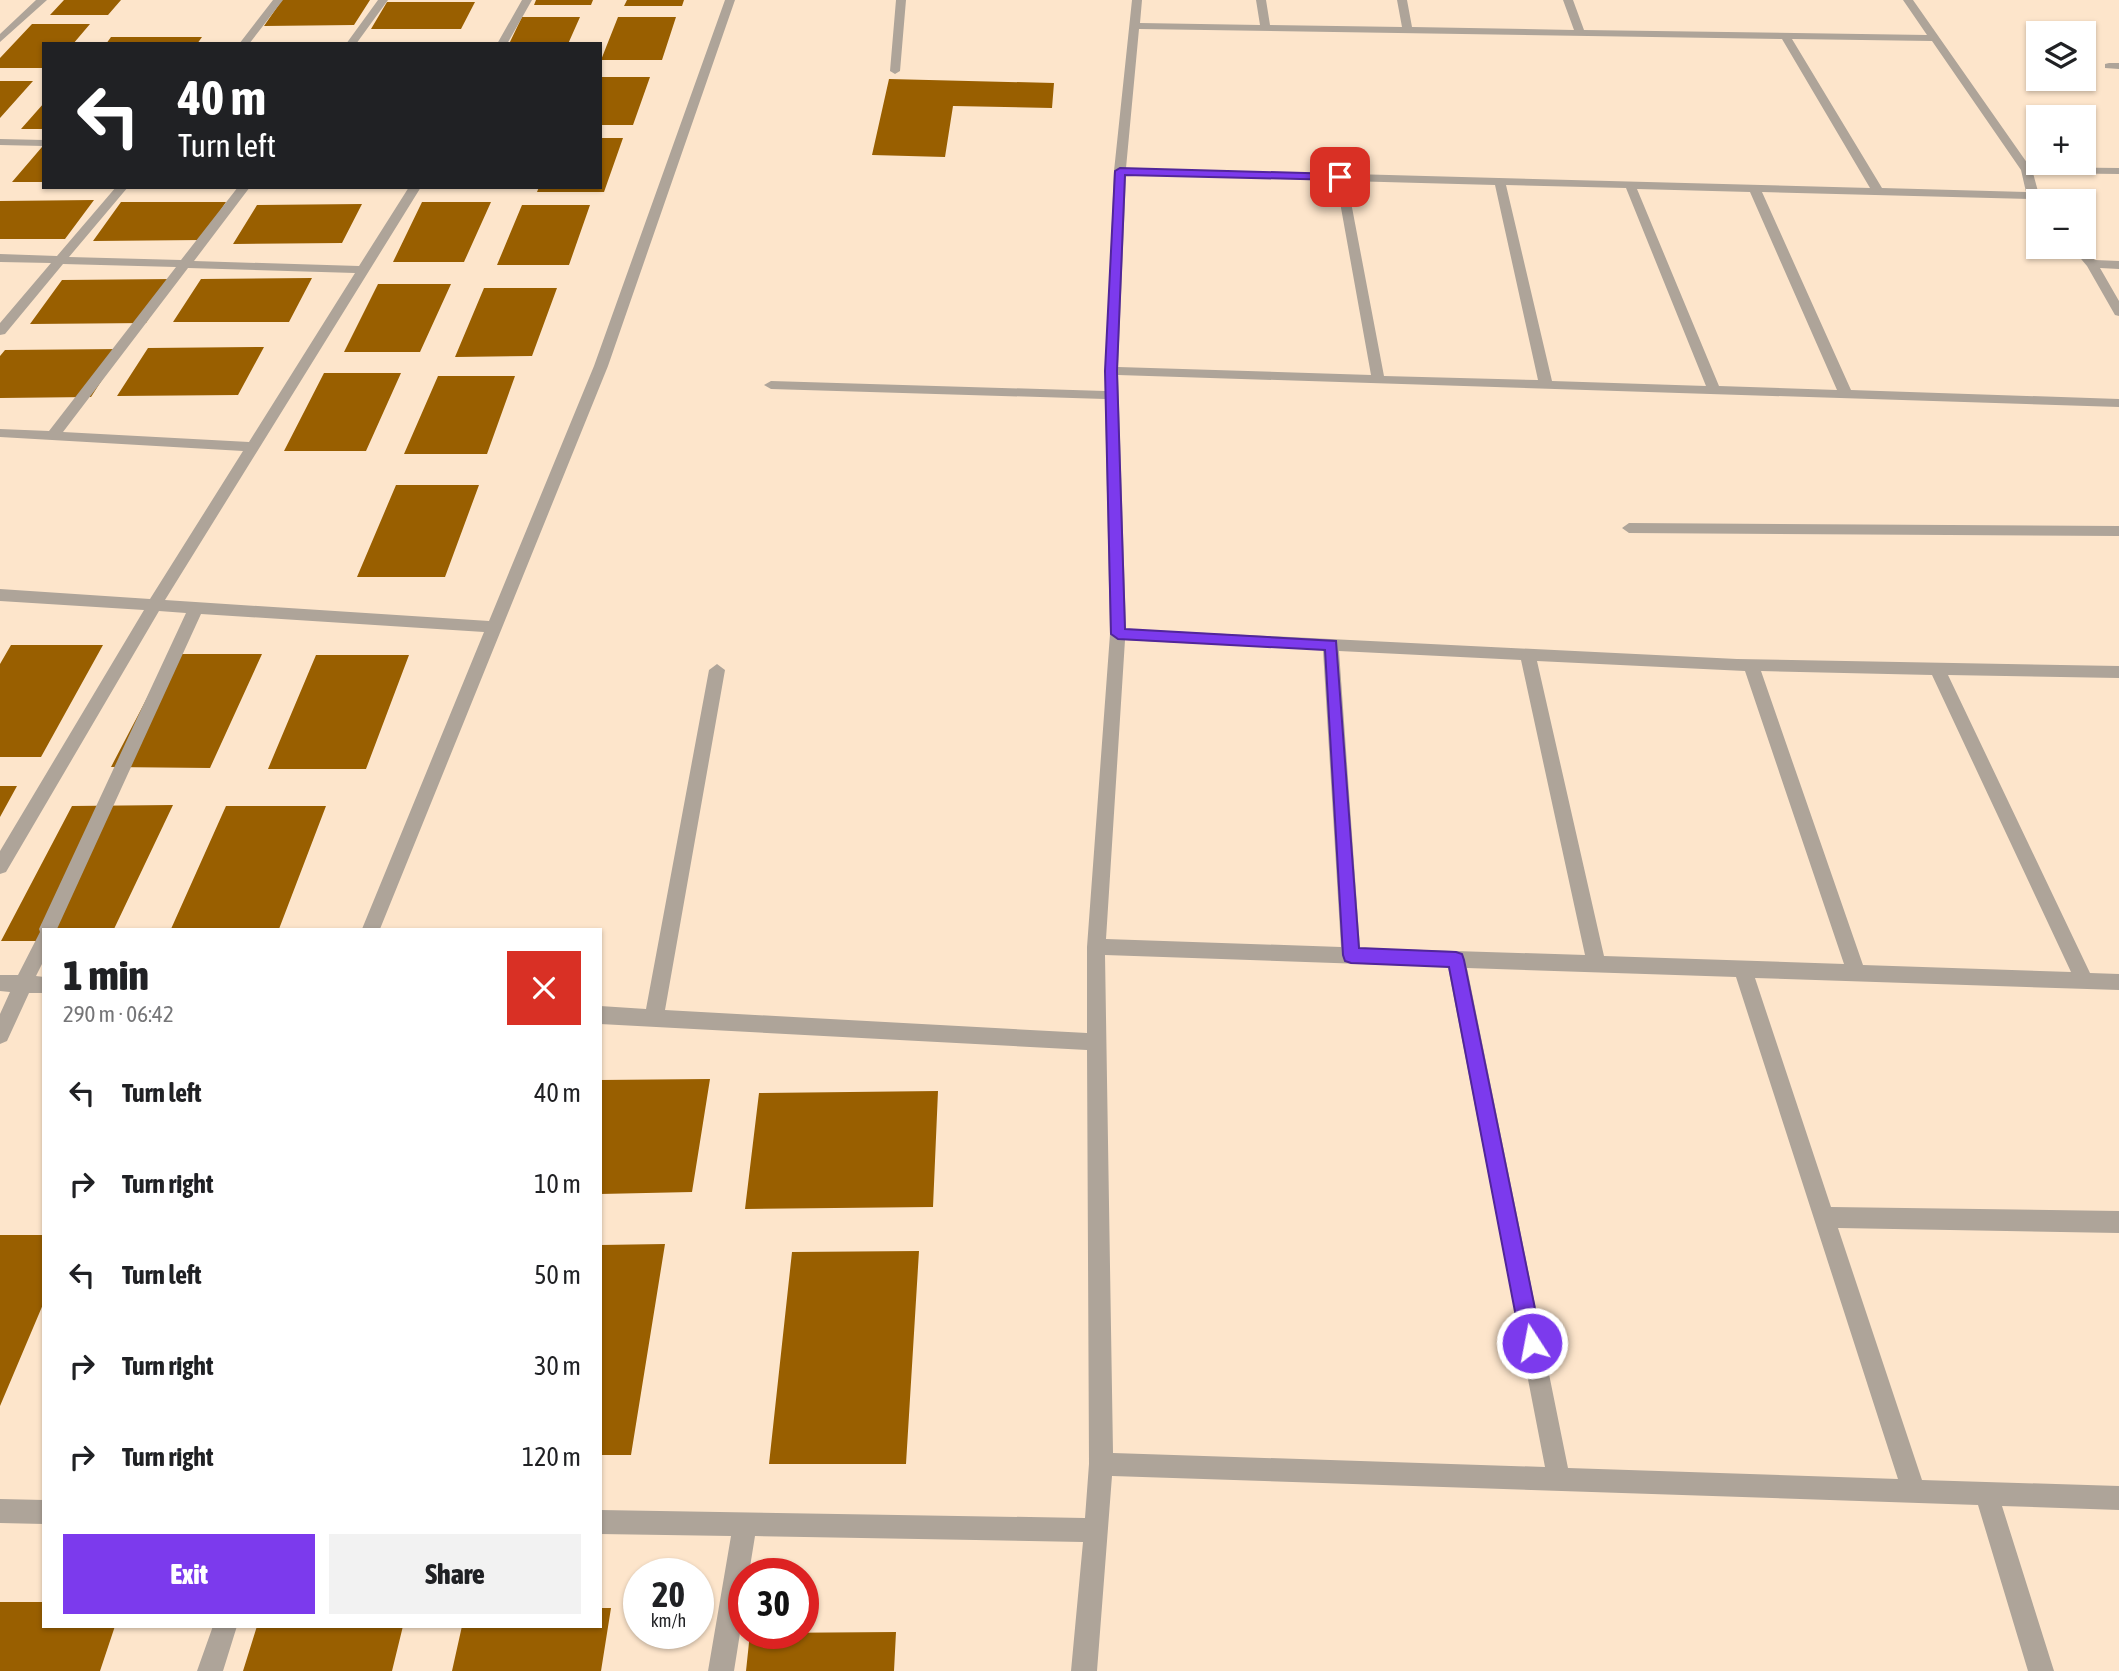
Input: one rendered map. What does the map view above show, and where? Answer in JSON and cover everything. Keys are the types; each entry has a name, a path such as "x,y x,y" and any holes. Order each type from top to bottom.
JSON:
{"street":[{"path":"0,39 42,0"},
{"path":"246,42 278,0"},
{"path":"352,42 383,0"},
{"path":"503,42 527,0"},
{"path":"371,928 601,366 730,0"},
{"path":"895,71 901,0"},
{"path":"1084,1671 1101,1464 1096,947 1118,634 1111,371 1120,171 1137,0"},
{"path":"1261,0 1266,28"},
{"path":"1402,0 1407,30"},
{"path":"1568,0 1580,33"},
{"path":"1908,0 2026,169"},
{"path":"1136,26 1936,38"},
{"path":"1784,36 1878,192"},
{"path":"0,142 42,143"},
{"path":"1120,171 1878,192 2026,199"},
{"path":"2096,171 2119,171"},
{"path":"1340,177 1378,379"},
{"path":"1500,182 1546,385"},
{"path":"1630,186 1714,390"},
{"path":"0,331 120,189"},
{"path":"53,436 243,189"},
{"path":"0,867 155,604 414,189"},
{"path":"1755,189 1846,395"},
{"path":"0,258 364,270"},
{"path":"2088,259 2119,312"},
{"path":"2092,264 2119,265"},
{"path":"1111,371 2119,403"},
{"path":"771,385 1112,395"},
{"path":"0,433 254,447"},
{"path":"1629,528 2119,531"},
{"path":"0,595 494,627"},
{"path":"48,928 196,607"},
{"path":"1118,634 1751,666 2119,673"},
{"path":"1331,645 1351,955"},
{"path":"1528,655 1596,964"},
{"path":"1751,666 1856,973"},
{"path":"1937,669 2085,981"},
{"path":"654,1018 718,670"},
{"path":"0,1035 42,943"},
{"path":"1096,947 2119,982"},
{"path":"1456,960 1559,1479"},
{"path":"1743,969 1914,1491"},
{"path":"0,983 42,985"},
{"path":"602,1015 1097,1042"},
{"path":"1824,1217 2119,1222"},
{"path":"1101,1464 2119,1498"},
{"path":"1986,1494 2041,1671"},
{"path":"0,1511 42,1512"},
{"path":"602,1522 1096,1530"},
{"path":"720,1671 745,1525"},
{"path":"210,1671 224,1628"}],"building":[{"path":"64,0 121,0 108,15 50,15"},
{"path":"282,0 370,0 354,25 264,26"},
{"path":"536,0 593,0 591,5 534,5"},
{"path":"627,0 684,0 682,6 624,6"},
{"path":"387,2 475,2 461,29 371,29"},
{"path":"522,17 580,17 569,42 510,42"},
{"path":"618,17 676,17 662,60 602,60"},
{"path":"32,24 90,24 75,42 42,42 42,68 0,68 0,58"},
{"path":"111,37 202,37 198,42 107,42"},
{"path":"602,77 650,77 633,125 602,125"},
{"path":"889,79 1054,83 1052,108 953,106 945,157 872,155"},
{"path":"0,81 33,81 0,118"},
{"path":"42,105 42,129 21,129"},
{"path":"602,138 623,138 604,192 537,192 538,189 602,189"},
{"path":"42,147 42,182 12,182"},
{"path":"94,200 65,239 0,239 0,201"},
{"path":"121,202 226,202 201,240 93,241"},
{"path":"422,202 491,202 464,262 393,262"},
{"path":"362,204 342,243 233,244 257,205"},
{"path":"522,205 590,205 569,265 497,265"},
{"path":"312,278 289,322 173,322 201,279"},
{"path":"173,279 146,323 30,324 62,280"},
{"path":"378,284 451,284 420,352 344,352"},
{"path":"484,288 557,288 532,356 455,357"},
{"path":"264,347 238,395 117,396 148,348"},
{"path":"122,349 91,397 0,398 0,356 5,350"},
{"path":"324,373 401,373 366,451 284,451"},
{"path":"438,376 515,376 487,454 404,454"},
{"path":"396,485 479,485 445,577 357,577"},
{"path":"11,645 103,645 41,757 0,757 0,664"},
{"path":"170,654 262,654 210,768 111,767"},
{"path":"316,655 409,655 366,769 268,769"},
{"path":"0,786 17,786 0,817"},
{"path":"173,805 114,928 42,928 42,941 1,941 72,806"},
{"path":"226,806 326,806 279,928 171,928"},
{"path":"710,1079 692,1192 602,1194 602,1080"},
{"path":"938,1091 933,1207 745,1209 759,1093"},
{"path":"0,1235 42,1235 42,1307 0,1406"},
{"path":"665,1244 631,1455 602,1455 602,1245"},
{"path":"919,1251 906,1464 769,1464 792,1252"},
{"path":"0,1602 42,1602 42,1628 114,1628 100,1671 0,1671"},
{"path":"602,1608 611,1608 601,1671 452,1671 462,1628 602,1628"},
{"path":"256,1628 403,1628 392,1671 243,1671"},
{"path":"896,1632 894,1671 746,1671 748,1649 819,1649 819,1633"}],"route":[{"path":"1340,177 1120,171 1111,371 1118,634 1331,645 1351,955 1456,960 1532,1343"}]}
